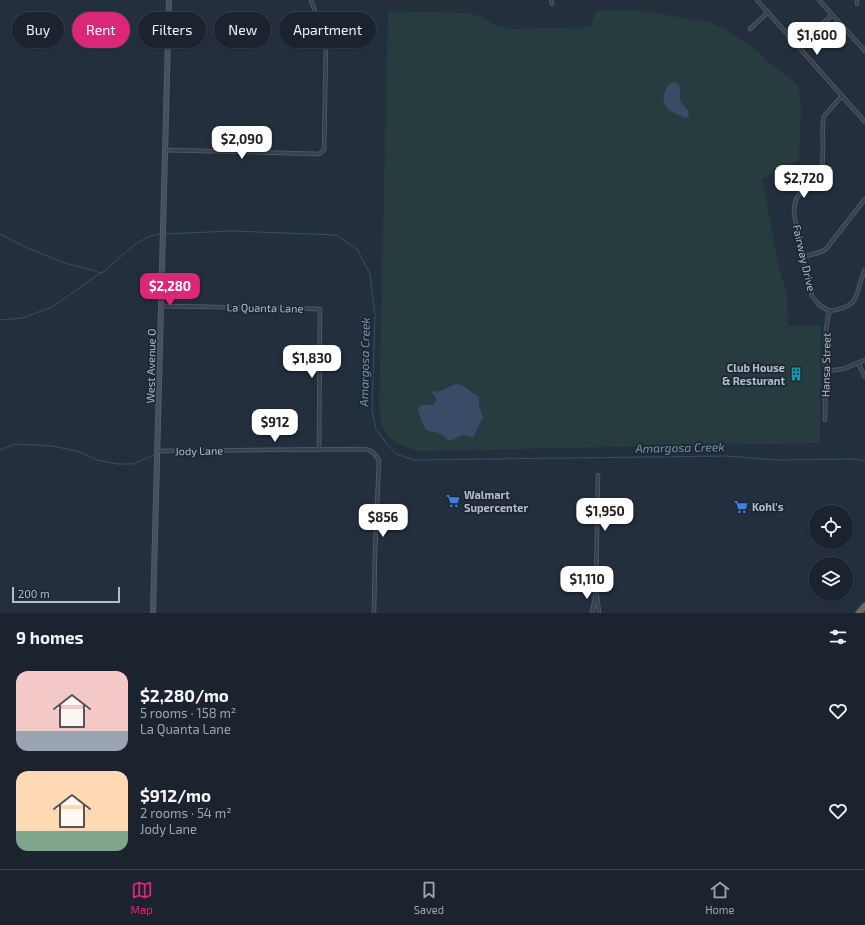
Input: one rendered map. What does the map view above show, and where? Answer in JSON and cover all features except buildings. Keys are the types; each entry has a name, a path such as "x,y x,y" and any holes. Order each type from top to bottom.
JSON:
{"highway":[{"path":"859,613 865,606"}],"main road":[{"name":"West Avenue O","path":"153,613 169,0"}],"street":[{"path":"165,150 320,154 324,150 326,43 310,0"},
{"path":"757,0 865,122"},
{"path":"819,0 865,51"},
{"path":"750,29 768,12"},
{"path":"798,46 832,15"},
{"name":"Fairway Drive","path":"829,311 818,304 812,296 794,214 794,205 796,198 801,192 816,180 820,174 822,167 824,116 842,96"},
{"path":"803,257 826,250 865,199"},
{"path":"829,311 844,309 856,298 865,270"},
{"name":"La Quanta Lane","path":"162,306 320,309 319,450"},
{"name":"Hansa Street","path":"825,420 826,330 829,311"},
{"path":"826,371 843,369 865,360"},
{"path":"858,363 865,377"},
{"name":"Jody Lane","path":"158,451 369,450 374,453 379,461 374,552 374,613"},
{"path":"598,475 596,589 599,613"},
{"path":"592,613 596,589"}],"green space":[{"path":"631,10 708,22 726,30 758,51 767,61 798,85 801,110 799,160 762,179 780,273 787,293 788,326 821,326 820,443 419,451 402,445 390,437 385,431 380,417 379,407 388,11 468,13 482,17 495,25 509,29 591,27 596,11"}],"water":[{"path":"674,82 679,85 681,102 688,112 689,116 686,118 670,110 664,102 664,94 668,86"},
{"path":"458,384 462,385 479,397 479,405 483,417 474,436 462,435 450,441 438,433 426,430 418,408 422,405 433,405 436,398 431,392 442,391"}],"waterway":[{"name":"Amargosa Creek","path":"164,234 232,231 336,235 357,249 370,274 375,316 372,410 376,429 396,454 414,460 727,456 775,460 852,459 865,461"},
{"name":"Amargosa Creek","path":"0,234 25,247 65,263 102,273 137,243 145,238 161,234"},
{"path":"0,320 22,318 52,307 101,273"},
{"path":"0,450 16,444 52,446 77,451 97,460 117,464 133,464 154,455"}],"place":[{"name":"Club House & Resturant","path":"796,374"},
{"name":"Walmart Supercenter","path":"453,501"},
{"name":"Kohl's","path":"741,507"}]}
